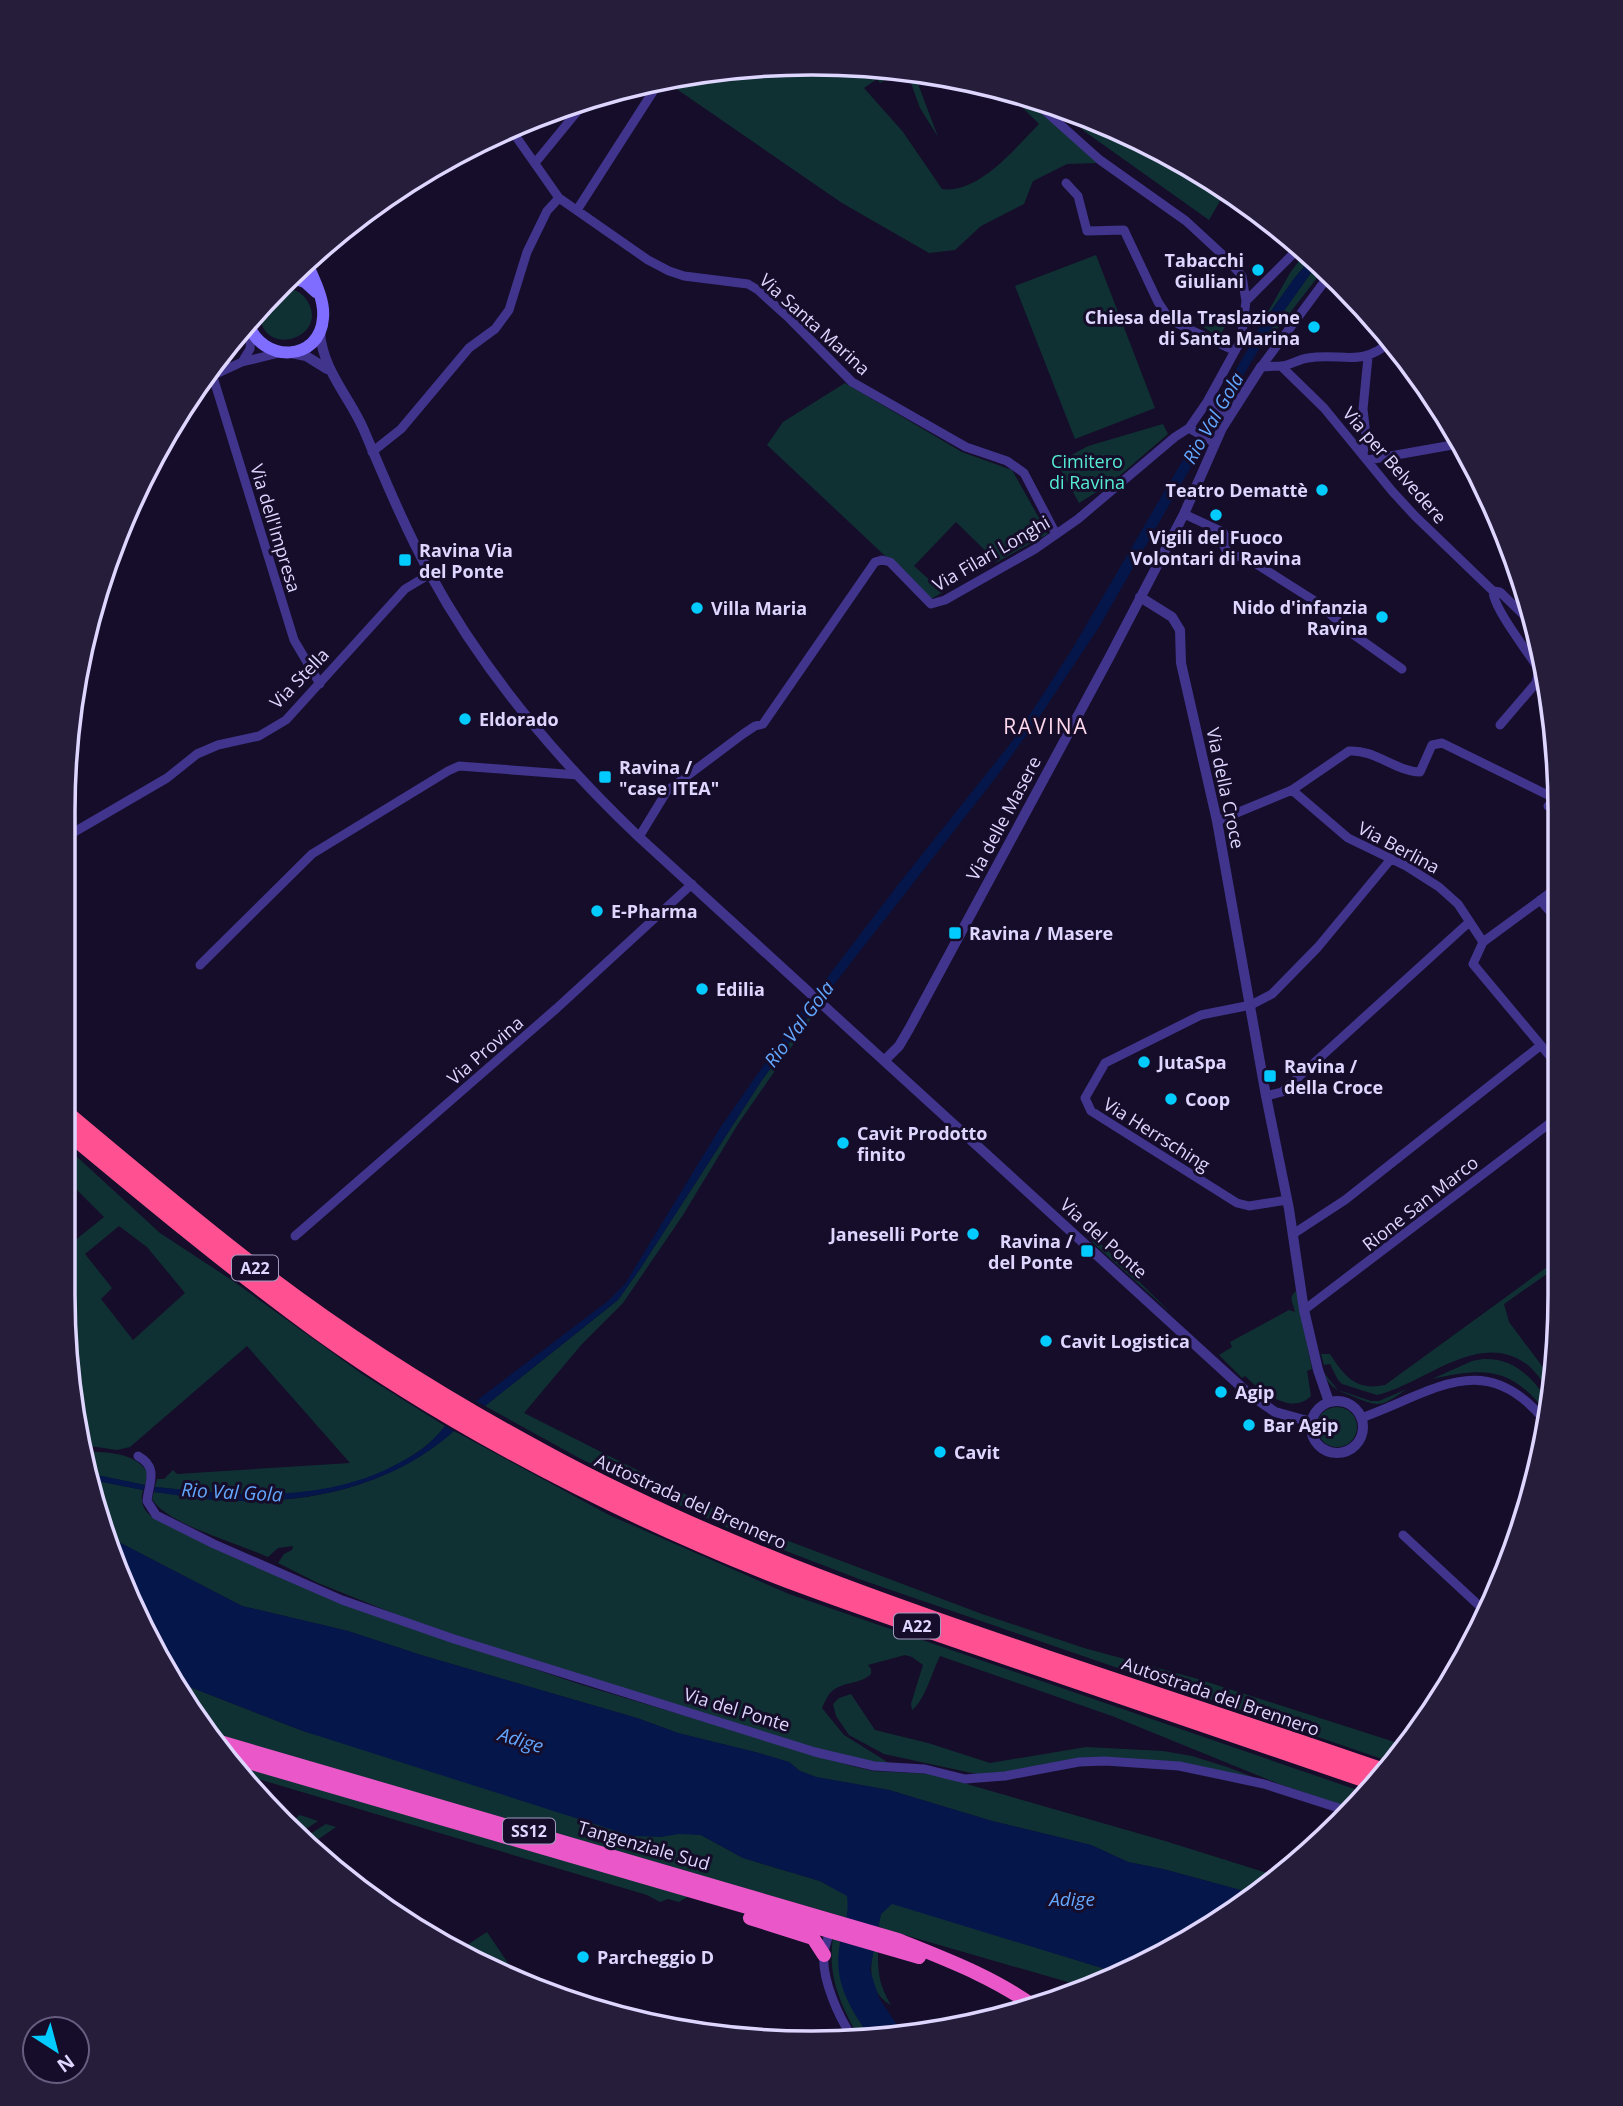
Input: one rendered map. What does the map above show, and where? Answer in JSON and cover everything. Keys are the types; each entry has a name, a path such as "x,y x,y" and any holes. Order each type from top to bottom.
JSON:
{"highway":[{"name":"Autostrada del Brennero","path":"75,1120 256,1268 455,1410"},
{"name":"Autostrada del Brennero","path":"75,1137 229,1264 322,1334 606,1500 701,1545 780,1577 886,1616 1365,1780"},
{"name":"Autostrada del Brennero","path":"483,1426 693,1526 777,1561 926,1616 1375,1768"},
{"name":"Tangenziale Sud","path":"228,1745 834,1928"},
{"name":"Tangenziale Sud","path":"242,1761 693,1891 881,1940 934,1957"},
{"path":"693,1891 707,1904 813,1938 824,1955"},
{"name":"SS12","path":"934,1957 995,1982 1023,2000"},
{"name":"SS12","path":"934,1957 1013,2003"}],"main road":[{"path":"253,332 259,343 268,349 285,353 302,349 312,343 320,333 324,309 310,273"},
{"path":"302,281 320,298"}],"street":[{"path":"577,210 652,93"},
{"path":"535,163 575,114"},
{"path":"1049,114 1100,160 1186,221 1224,256 1242,276 1246,301"},
{"name":"Via Santa Marina","path":"517,137 559,198 616,235 648,260 684,276 748,284 758,290 852,382 966,447 1007,461 1024,472 1056,534"},
{"path":"1066,183 1078,196 1087,231 1124,230 1158,302 1170,320 1235,351"},
{"path":"372,452 401,429 452,366 469,348 495,329 509,310 527,252 547,211 559,198"},
{"path":"1246,301 1293,254"},
{"path":"1261,367 1324,283"},
{"name":"Via Filari Longhi","path":"639,837 667,791 743,734 764,724 875,562 890,562 931,604 945,600 1035,549 1079,519 1175,437 1219,408 1244,327 1246,301"},
{"path":"320,333 321,351 329,371 350,404 430,574 468,636 516,703 578,775 639,837 885,1060"},
{"path":"242,362 250,349 250,336"},
{"path":"1261,367 1281,366 1307,358 1368,357 1383,347"},
{"path":"220,372 242,362 285,353 306,356 329,371"},
{"path":"1368,357 1363,409 1365,457 1450,445"},
{"name":"Via per Belvedere","path":"1281,366 1324,408 1415,516 1493,591 1500,592 1520,611"},
{"name":"Via delle Masere","path":"885,1060 898,1046 915,1018 1184,514 1219,408 1261,367"},
{"name":"Via dell'Impresa","path":"211,386 294,640 320,684"},
{"path":"1189,428 1207,438"},
{"path":"1184,514 1223,532 1226,537 1225,551 1229,555 1247,558 1318,603 1350,632 1402,669"},
{"name":"Via Stella","path":"75,832 167,778 197,754 219,745 260,736 286,720 405,589 430,574"},
{"path":"1493,591 1493,598 1499,609 1532,659"},
{"name":"Via della Croce","path":"1140,597 1172,617 1180,630 1181,663 1217,821 1287,1200 1304,1310 1318,1370 1329,1402"},
{"path":"1500,725 1536,682"},
{"path":"1217,821 1292,790 1349,751 1359,750 1408,772 1420,772 1432,745 1442,743 1548,801"},
{"path":"200,965 312,854 447,771 459,766 578,775"},
{"name":"Via Berlina","path":"1292,790 1339,832 1439,887 1458,905 1483,942"},
{"path":"1251,1005 1272,994 1318,947 1391,859"},
{"name":"Via Provina","path":"295,1236 556,1008 692,884"},
{"path":"1548,894 1483,942 1472,964 1548,1055"},
{"path":"1540,900 1548,909"},
{"path":"1266,1096 1282,1092 1466,925"},
{"name":"Via Herrsching","path":"1251,1005 1201,1015 1105,1063 1086,1093 1085,1103 1091,1111 1237,1203 1249,1206 1287,1200"},
{"path":"1293,1234 1345,1200 1540,1046"},
{"name":"Via del Ponte","path":"885,1060 1248,1394 1275,1412 1311,1422"},
{"name":"Rione San Marco","path":"1304,1310 1548,1125"},
{"path":"1361,1418 1446,1384 1481,1379 1506,1386 1538,1414"},
{"path":"1329,1402 1347,1403 1361,1418 1363,1428 1352,1449 1340,1453 1326,1451 1316,1444 1311,1433 1311,1422 1320,1407 1329,1402"},
{"name":"Via del Ponte","path":"138,1456 150,1466 152,1477 147,1498 150,1508 161,1518 342,1600 454,1639 816,1752 874,1766 925,1769 965,1779 1005,1776 1079,1762 1179,1766 1264,1784 1338,1808"},
{"path":"1404,1535 1479,1605"},
{"path":"834,1928 824,1955 834,2001 849,2029"}],"green space":[{"path":"812,75 860,77 885,80 880,83 877,79 864,88 903,132 942,189 956,189 983,177 1039,124 1021,106 1043,112 1098,163 1067,164 1033,181 1024,204 981,226 955,250 929,253 842,203 675,88 763,77"},
{"path":"911,82 918,83 938,137 920,108"},
{"path":"1079,126 1137,151 1221,199 1209,220"},
{"path":"1096,255 1155,408 1075,439 1015,286"},
{"path":"1299,260 1305,265 1257,331"},
{"path":"1312,272 1318,277 1275,332 1266,336"},
{"path":"292,290 303,295 308,302 312,315 309,326 302,334 292,339 280,339 270,335 262,322"},
{"path":"1204,312 1226,325 1219,337 1197,323"},
{"path":"845,383 962,452 1012,470 1048,534 997,562 956,522 914,566 943,592 931,599 767,445 783,422"},
{"name":"Cimitero di Ravina","path":"1163,424 1168,434 1111,483 1079,503 1057,463 1088,446"},
{"path":"812,1012 815,1013 738,1124 683,1215 623,1303 582,1344 524,1413 746,1525 982,1614 1084,1648 1198,1679 1396,1743 1383,1759 859,1579 739,1533 581,1459 485,1406 618,1300 762,1080"},
{"path":"75,1155 160,1233 233,1281 362,1374 445,1426 428,1444 394,1466 366,1479 337,1487 307,1492 246,1494 155,1487 157,1479 164,1479 173,1470 177,1474 350,1463 247,1346 130,1447 117,1450 91,1446 77,1343 75,1240 104,1217 75,1188","holes":["119,1226 147,1247 185,1293 133,1340 101,1299 112,1288 85,1254"]},
{"path":"1093,1236 1173,1315 1092,1242"},
{"path":"1548,1266 1548,1273 1504,1304 1509,1322 1543,1368 1542,1381 1529,1366 1510,1356 1491,1353 1472,1355 1453,1362 1377,1395 1342,1384 1330,1364 1324,1365 1321,1354 1330,1354 1346,1375 1359,1384 1385,1385"},
{"path":"1296,1291 1312,1369 1307,1371 1311,1396 1294,1403 1276,1399 1245,1376 1242,1378 1219,1355 1232,1347 1230,1342 1289,1310 1295,1312 1291,1299"},
{"path":"1495,1360 1514,1366 1541,1391 1539,1404 1522,1387 1497,1374 1468,1373 1432,1379 1472,1361"},
{"path":"1323,1372 1338,1390 1328,1382"},
{"path":"1407,1389 1380,1404 1369,1402 1338,1390 1379,1401"},
{"path":"1337,1407 1351,1413 1357,1427 1351,1441 1337,1447 1323,1441 1317,1427 1323,1413"},
{"path":"454,1431 609,1515 789,1594 1356,1790 1341,1805 1279,1784 1112,1716 940,1656 924,1693 912,1710 911,1704 923,1665 905,1655 868,1665 871,1674 862,1680 834,1689 822,1708 844,1735 887,1762 887,1765 816,1751 567,1673 400,1616 318,1583 278,1563 293,1546 278,1548 268,1557 188,1525 160,1508 152,1499 154,1492 239,1501 268,1501 326,1493 381,1477 431,1449"},
{"path":"92,1452 119,1454 135,1461 148,1473 145,1485 98,1475"},
{"path":"99,1481 143,1490 144,1508 157,1520 454,1642 579,1684 852,1766 873,1771 932,1774 1267,1873 1243,1891 1128,1862 1091,1845 992,1821 889,1790 816,1777 800,1771 789,1762 759,1753 678,1733 637,1718 348,1631 242,1606 118,1542"},
{"path":"188,1686 303,1731 660,1837 679,1833 701,1835 743,1858 820,1881 848,1896 848,1918 223,1738"},
{"path":"851,1694 875,1730 928,1743 990,1763 1086,1747 1163,1751 1192,1756 1261,1780 1121,1759 981,1775 884,1754 849,1735 836,1716 833,1704 839,1698"},
{"path":"248,1768 689,1896 679,1902 668,1899 660,1902 647,1895 257,1779"},
{"path":"300,1815 318,1821 306,1829 295,1819"},
{"path":"326,1824 336,1827 317,1840 311,1834"},
{"path":"892,1903 1106,1969 1072,1983 884,1929 878,1926 881,1914"},
{"path":"487,1932 510,1966 486,1955 467,1945"},
{"path":"833,1938 840,1941 840,1969 845,1992 864,2029 854,2029 846,2014 834,1978"},
{"path":"874,1950 878,1950 880,1979 891,2005 875,1989 871,1974"}],"water":[{"path":"1305,265 1312,272 1266,336 1257,331"},
{"path":"1252,342 1260,347 1227,403 1219,398"},
{"path":"1194,441 1203,446 1099,627 1038,719 997,776 824,997 812,1008 812,1012 762,1080 618,1300 485,1406 476,1401 608,1301 625,1284 720,1128 805,1006 817,995 817,991 901,881 1014,739 1071,651"},
{"path":"445,1426 454,1431 406,1464 381,1477 326,1493 297,1498 239,1501 154,1492 155,1487 249,1494 280,1493 340,1485 370,1476 406,1459 430,1443"},
{"path":"98,1475 145,1485 143,1490 99,1481"},
{"name":"Adige","path":"118,1542 242,1606 348,1631 637,1718 678,1733 759,1753 789,1762 800,1771 816,1777 889,1790 992,1821 1091,1845 1128,1862 1243,1891 1180,1932 1106,1969 892,1904 881,1914 870,1970 879,1998 897,2025 864,2029 844,1992 838,1967 847,1914 847,1896 820,1881 743,1858 701,1835 632,1836 303,1731 188,1686 151,1620"}],"waterway":[{"name":"Rio Val Gola","path":"1254,348 1264,331"},
{"name":"Rio Val Gola","path":"1213,418 1225,397"},
{"name":"Rio Val Gola","path":"1196,448 1208,427"}],"place":[{"name":"Tabacchi Giuliani","path":"1258,270"},
{"name":"Chiesa della Traslazione di Santa Marina","path":"1314,327"},
{"name":"Teatro Demattè","path":"1322,490"},
{"name":"Vigili del Fuoco Volontari di Ravina","path":"1216,515"},
{"name":"Ravina Via del Ponte","path":"405,560"},
{"name":"Villa Maria","path":"697,608"},
{"name":"Nido d'infanzia Ravina","path":"1382,617"},
{"name":"Eldorado","path":"465,719"},
{"name":"Ravina / \"case ITEA\"","path":"605,777"},
{"name":"E-Pharma","path":"597,911"},
{"name":"Ravina / Masere","path":"955,933"},
{"name":"Edilia","path":"702,989"},
{"name":"JutaSpa","path":"1144,1062"},
{"name":"Ravina / della Croce","path":"1270,1076"},
{"name":"Coop","path":"1171,1099"},
{"name":"Cavit Prodotto finito","path":"843,1143"},
{"name":"Janeselli Porte","path":"973,1234"},
{"name":"Ravina / del Ponte","path":"1087,1251"},
{"name":"Cavit Logistica","path":"1046,1341"},
{"name":"Agip","path":"1221,1392"},
{"name":"Bar Agip","path":"1249,1425"},
{"name":"Cavit","path":"940,1452"},
{"name":"Parcheggio D","path":"583,1957"}],"district":[{"name":"RAVINA","path":"1046,726"}]}
